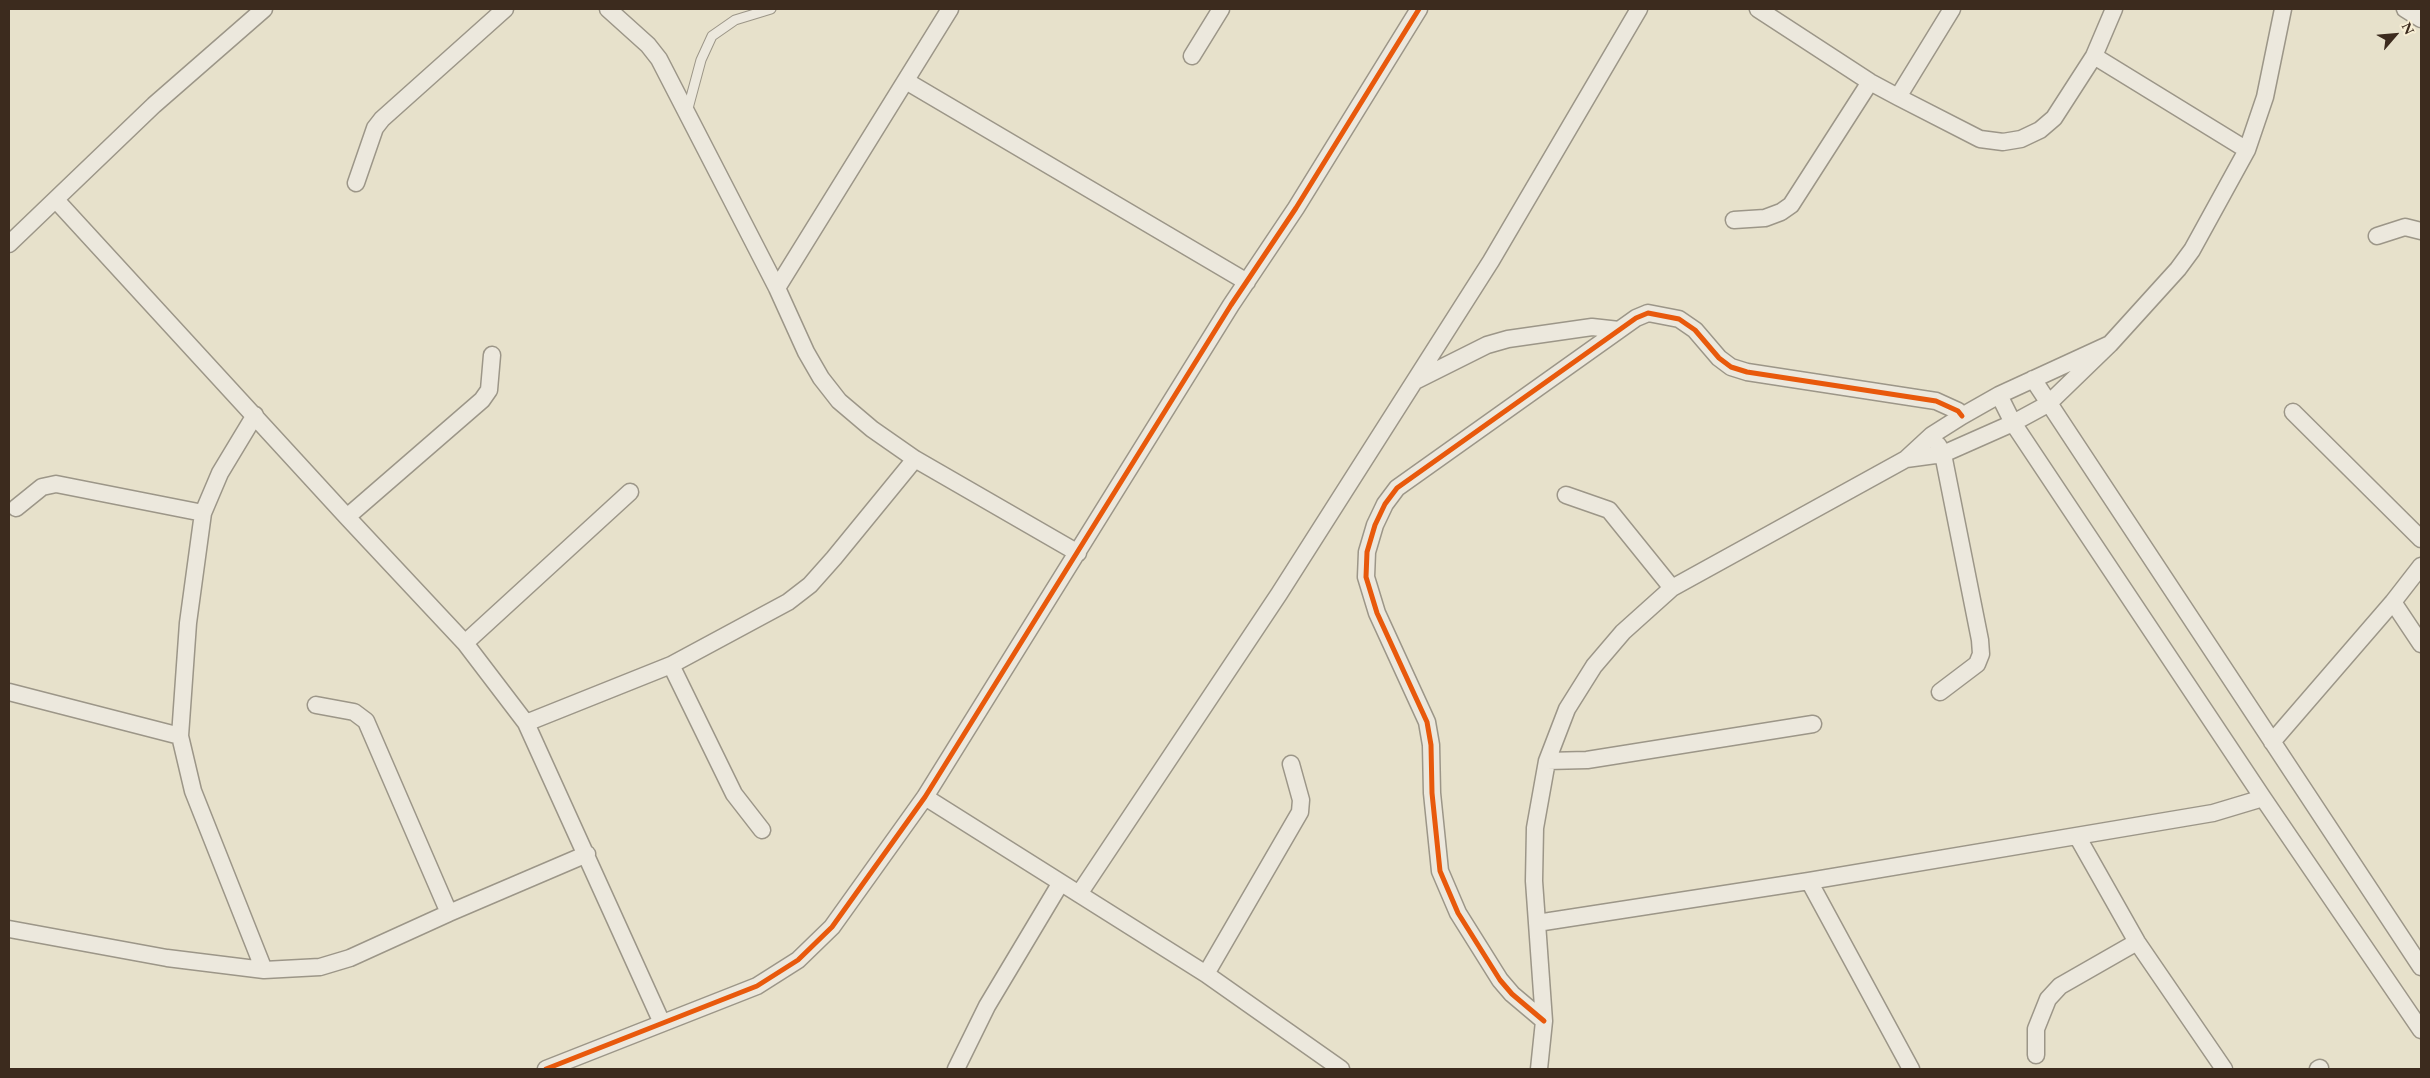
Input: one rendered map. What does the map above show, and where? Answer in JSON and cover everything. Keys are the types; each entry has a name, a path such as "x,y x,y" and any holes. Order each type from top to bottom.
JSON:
{"street":[{"path":"9,244 154,105 264,9"},
{"path":"356,183 375,128 382,119 505,9"},
{"path":"608,9 648,45 659,59 777,288 806,352 821,378 839,401 872,429 915,459 1078,553"},
{"path":"777,288 950,9"},
{"path":"1192,56 1221,9"},
{"path":"546,1069 756,986 798,960 832,927 925,797 1419,9"},
{"path":"1079,894 1279,594 1491,261 1638,9"},
{"path":"1758,9 1870,82 1980,139 2003,142 2021,139 2040,130 2054,118 2094,56 2114,9"},
{"path":"1898,97 1952,9"},
{"path":"1906,459 1943,454 2014,422 2048,404 2110,344 2178,269 2192,250 2247,150 2265,97 2284,9"},
{"path":"2405,9 2421,19"},
{"path":"2094,56 2247,150"},
{"path":"906,81 1247,282"},
{"path":"1734,220 1765,218 1781,212 1791,205 1870,82"},
{"path":"56,200 465,643 526,723 662,1023"},
{"path":"2377,236 2405,227 2421,231"},
{"path":"1544,1021 1512,994 1500,980 1458,913 1446,888 1436,851 1431,745 1427,722 1378,613 1366,577 1367,552 1378,518 1385,504 1397,488 1619,330 1648,313 1679,319 1694,330 1719,358 1731,367 1747,372 1936,401 1958,411 1962,416"},
{"path":"1415,380 1487,346 1508,339 1592,326 1619,330"},
{"path":"1539,1069 1544,1021 1534,882 1535,828 1547,762 1566,709 1594,666 1623,632 1672,588 1906,459 1932,435 1999,395 2110,344"},
{"path":"347,517 482,400 489,390 492,355"},
{"path":"2032,379 2421,966"},
{"path":"1999,395 2014,422 2263,798 2421,1030"},
{"path":"2293,412 2421,539"},
{"path":"255,415 220,473 202,513 188,623 180,736 193,791 264,970"},
{"path":"1932,435 1943,454 1980,640 1981,654 1977,664 1940,692"},
{"path":"526,723 671,665 788,602 810,585 915,459"},
{"path":"16,508 42,487 56,484 202,513"},
{"path":"465,643 630,492"},
{"path":"1566,496 1609,510 1672,588"},
{"path":"2272,742 2393,602 2421,566"},
{"path":"2393,602 2421,644"},
{"path":"671,665 734,794 762,830"},
{"path":"9,692 180,736"},
{"path":"316,705 354,712 366,721 450,913"},
{"path":"1547,762 1587,760 1813,724"},
{"path":"1206,974 1300,812 1301,800 1292,764"},
{"path":"925,797 1060,884 1206,974 1336,1068"},
{"path":"1537,923 1809,881 2077,836 2213,812 2263,798"},
{"path":"2077,836 2137,942 2224,1069"},
{"path":"9,929 167,958 264,970 320,968 350,958 587,854"},
{"path":"1809,881 1911,1069"},
{"path":"956,1069 987,1006 1060,884"},
{"path":"2036,1055 2036,1029 2048,999 2060,986 2137,942"}],"lane":[{"path":"686,114 701,60 712,36 735,20 771,9"}],"cycle path":[{"path":"546,1069 757,986 798,960 832,927 925,797 1231,305 1296,208 1419,9"},
{"path":"1544,1021 1512,994 1500,980 1458,913 1440,871 1432,793 1431,745 1427,722 1377,613 1366,577 1367,552 1375,525 1385,504 1397,488 1636,318 1648,313 1679,319 1695,330 1719,358 1731,367 1747,372 1936,401 1958,411 1962,416"}]}
